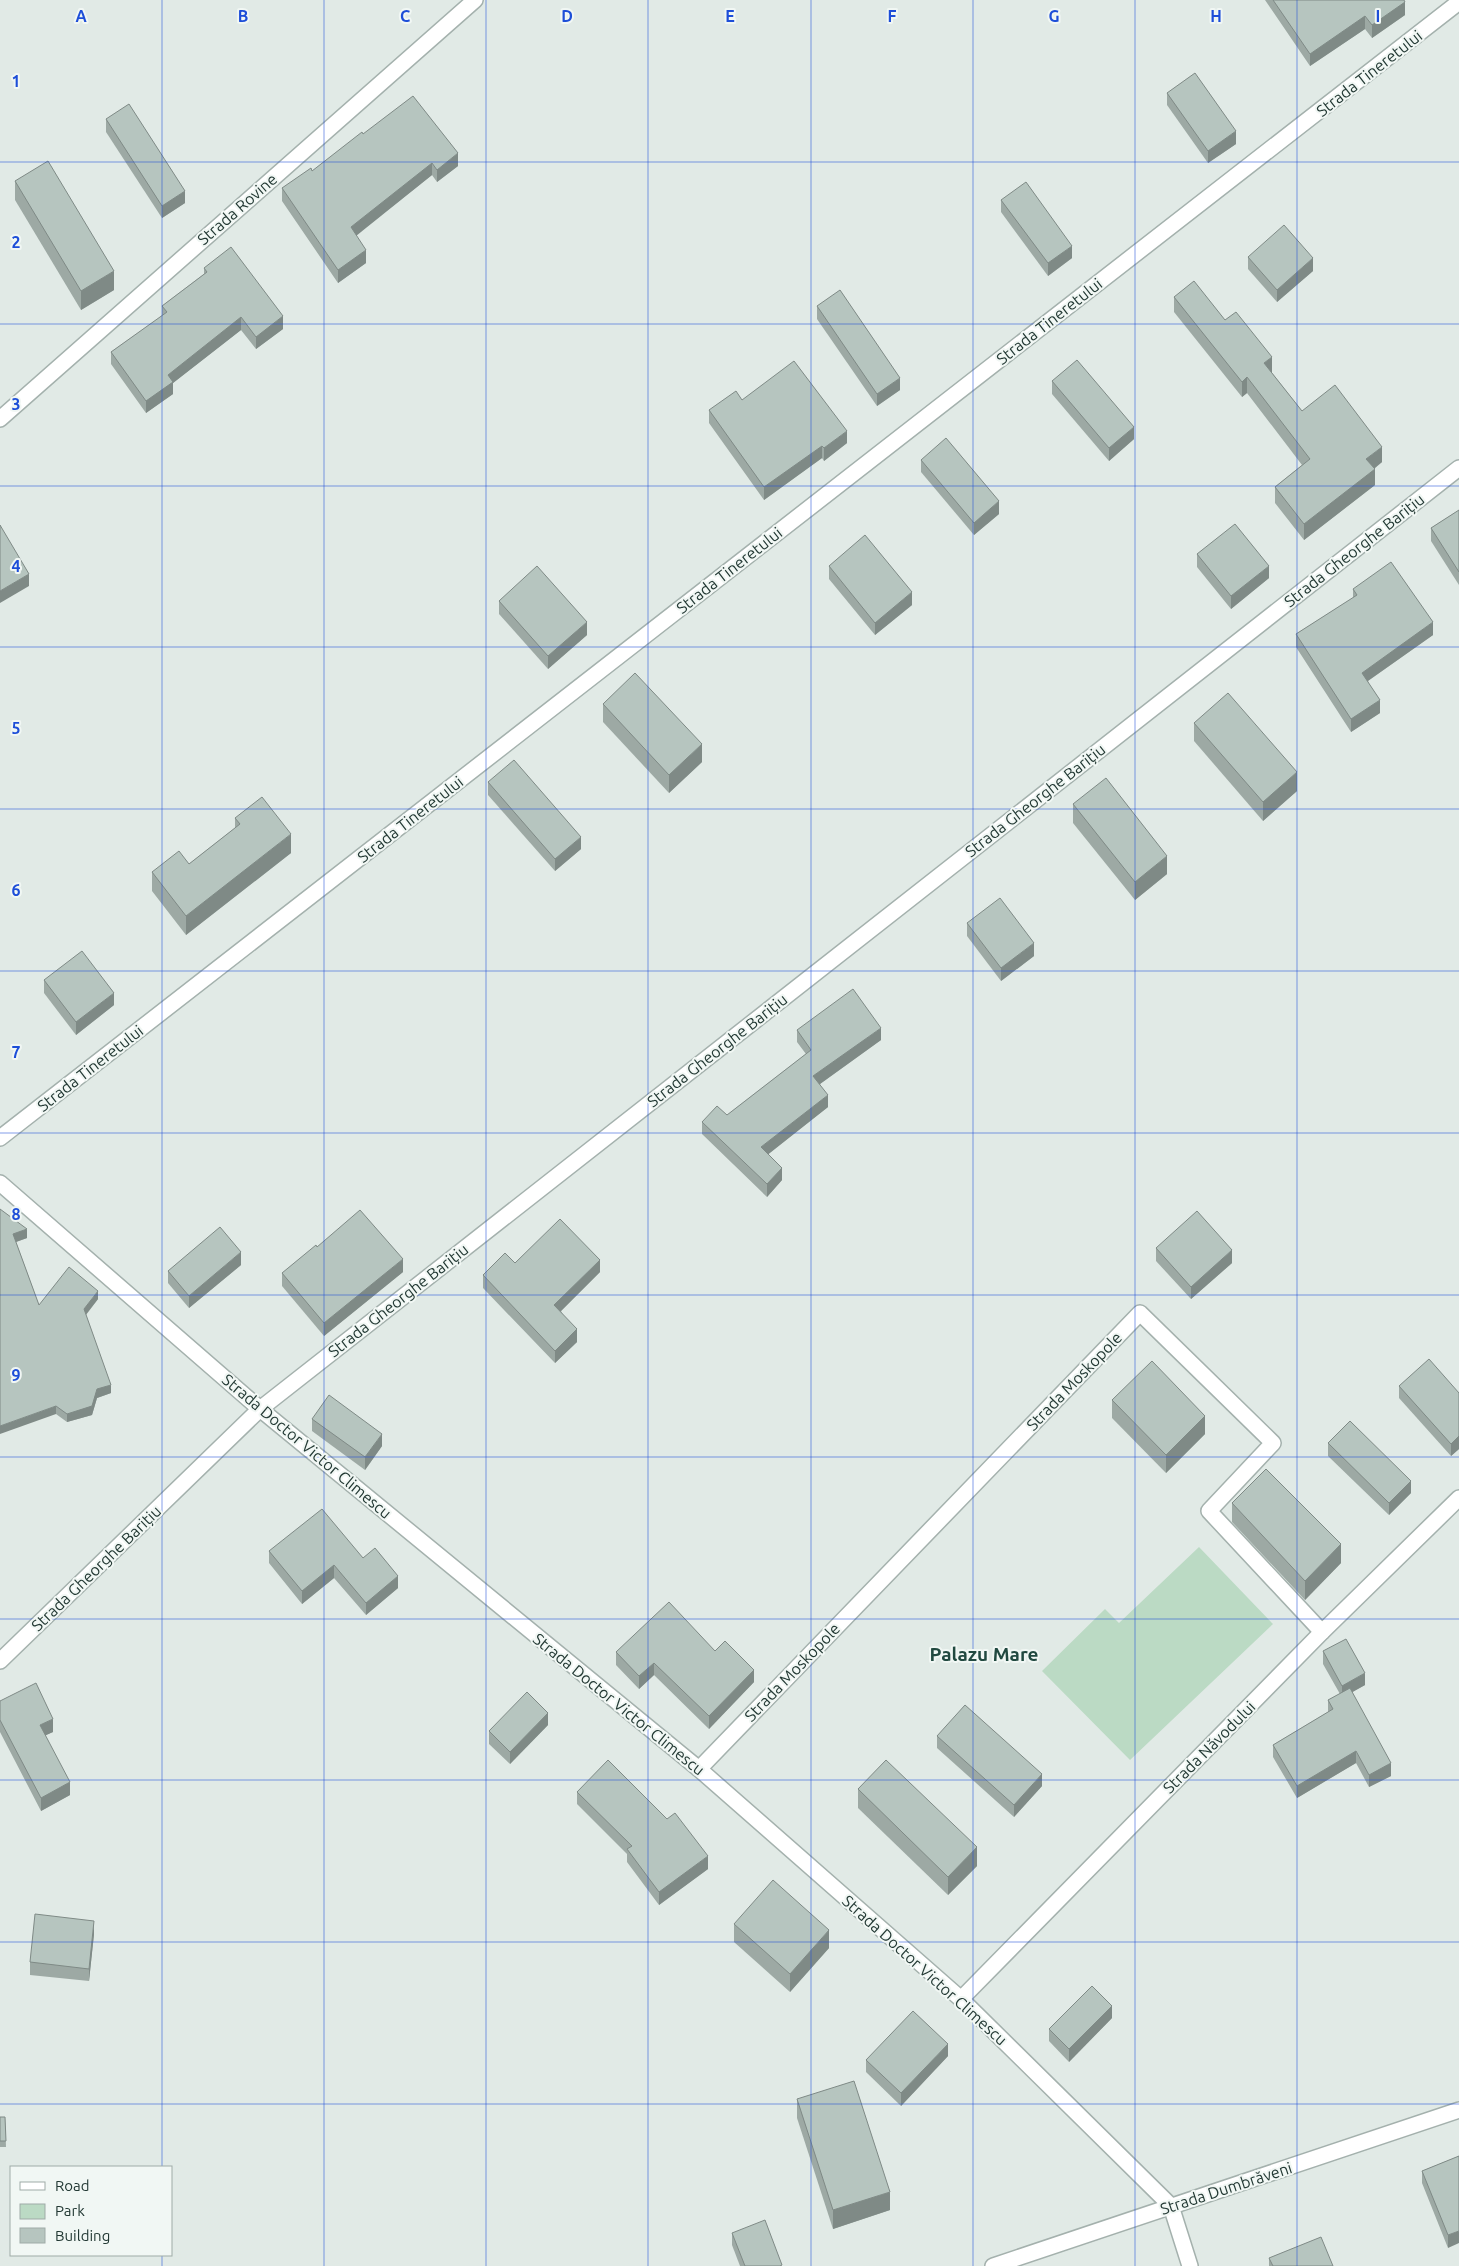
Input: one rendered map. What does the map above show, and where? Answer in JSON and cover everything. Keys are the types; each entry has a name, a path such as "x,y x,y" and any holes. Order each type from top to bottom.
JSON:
{"street":[{"name":"Strada Rovine","path":"0,419 475,0"},
{"name":"Strada Tineretului","path":"0,1138 1459,2"},
{"name":"Strada Gheorghe Barițiu","path":"0,1661 260,1409 1459,468"},
{"name":"Strada Doctor Victor Climescu","path":"0,1183 260,1409 699,1769 961,1999 1171,2206 1190,2266"},
{"name":"Strada Moskopole","path":"699,1769 1140,1313 1272,1443 1209,1511 1322,1632"},
{"name":"Strada Năvodului","path":"961,1999 1322,1632 1459,1498"},
{"name":"Strada Dumbrăveni","path":"993,2266 1459,2110"}],"green space":[{"path":"1199,1547 1273,1624 1130,1760 1042,1671 1105,1609 1119,1623"}],"building":[{"path":"1273,0 1404,0 1405,2 1372,25 1365,16 1310,54"},
{"path":"1195,73 1236,131 1208,151 1167,93"},
{"path":"413,96 458,153 437,170 432,163 351,227 366,250 338,270 282,188 311,168 312,171 362,132 363,134"},
{"path":"129,104 185,191 162,206 106,119"},
{"path":"48,161 114,271 81,291 15,181"},
{"path":"1026,182 1072,246 1048,263 1001,200"},
{"path":"1284,225 1313,258 1277,290 1248,257"},
{"path":"231,247 283,316 256,337 241,317 168,375 173,382 146,401 111,352 167,312 162,306 207,272 204,268"},
{"path":"1194,281 1225,320 1236,312 1272,357 1264,363 1302,411 1335,385 1382,447 1366,459 1375,469 1304,524 1275,487 1310,459 1247,377 1242,382 1174,297"},
{"path":"840,290 900,378 877,394 817,306"},
{"path":"1077,360 1134,427 1109,448 1052,381"},
{"path":"794,361 847,431 824,448 822,446 764,487 709,410 736,391 742,400"},
{"path":"946,438 999,501 974,523 921,460"},
{"path":"1459,510 1459,572 1431,528"},
{"path":"1235,524 1269,566 1231,596 1197,554"},
{"path":"0,525 29,574 0,591"},
{"path":"865,535 912,592 875,623 829,566"},
{"path":"1391,562 1433,622 1362,673 1380,700 1351,719 1296,634 1357,595 1353,589"},
{"path":"537,566 587,622 548,656 499,601"},
{"path":"635,673 702,744 669,775 603,704"},
{"path":"1228,693 1297,772 1263,802 1194,723"},
{"path":"514,760 581,837 555,859 488,782"},
{"path":"1106,778 1167,856 1135,882 1073,804"},
{"path":"262,797 291,834 186,916 152,872 179,851 189,864 240,824 235,818"},
{"path":"1000,898 1034,943 1001,968 967,923"},
{"path":"82,951 114,993 76,1022 44,980"},
{"path":"853,989 881,1028 813,1076 828,1095 761,1147 782,1168 767,1184 702,1122 717,1106 727,1115 811,1050 797,1030"},
{"path":"0,1209 27,1229 13,1234 39,1305 69,1267 98,1291 84,1309 111,1385 97,1389 92,1406 67,1414 56,1406 0,1426"},
{"path":"360,1210 403,1259 324,1323 282,1273 316,1245 317,1247"},
{"path":"1197,1211 1232,1250 1191,1287 1156,1248"},
{"path":"560,1219 600,1260 554,1305 577,1329 555,1351 483,1275 505,1253 515,1263"},
{"path":"220,1227 241,1252 189,1296 168,1271"},
{"path":"1429,1359 1459,1393 1459,1436 1451,1444 1399,1386"},
{"path":"1152,1361 1205,1416 1166,1455 1112,1400"},
{"path":"329,1395 382,1434 365,1457 312,1419"},
{"path":"1350,1421 1411,1481 1389,1503 1328,1443"},
{"path":"1266,1469 1341,1544 1305,1581 1232,1503"},
{"path":"322,1509 363,1558 375,1548 398,1576 366,1603 334,1565 302,1591 269,1551"},
{"path":"669,1602 715,1651 725,1641 754,1670 709,1716 654,1663 639,1676 616,1652"},
{"path":"1346,1639 1365,1673 1342,1686 1323,1651"},
{"path":"36,1683 53,1719 40,1725 70,1782 41,1798 0,1720 0,1701"},
{"path":"1350,1688 1391,1763 1369,1775 1356,1751 1297,1786 1273,1745 1333,1709 1328,1700"},
{"path":"527,1692 548,1713 510,1752 489,1731"},
{"path":"965,1705 1042,1774 1014,1805 937,1736"},
{"path":"608,1760 667,1819 675,1813 708,1856 659,1892 627,1849 632,1846 577,1792"},
{"path":"886,1760 977,1847 948,1877 858,1789"},
{"path":"773,1880 829,1930 790,1974 734,1924"},
{"path":"35,1914 94,1921 89,1969 30,1962"},
{"path":"1092,1986 1112,2006 1069,2049 1049,2029"},
{"path":"913,2011 948,2044 901,2093 866,2060"},
{"path":"854,2081 890,2192 833,2210 797,2099"},
{"path":"0,2117 5,2117 6,2141 0,2141"},
{"path":"1459,2156 1459,2231 1448,2235 1422,2171"},
{"path":"765,2220 782,2265 745,2266 732,2233"},
{"path":"1321,2237 1333,2266 1273,2266 1269,2258"}],"district":[{"name":"Palazu Mare","path":"984,1654"}]}
